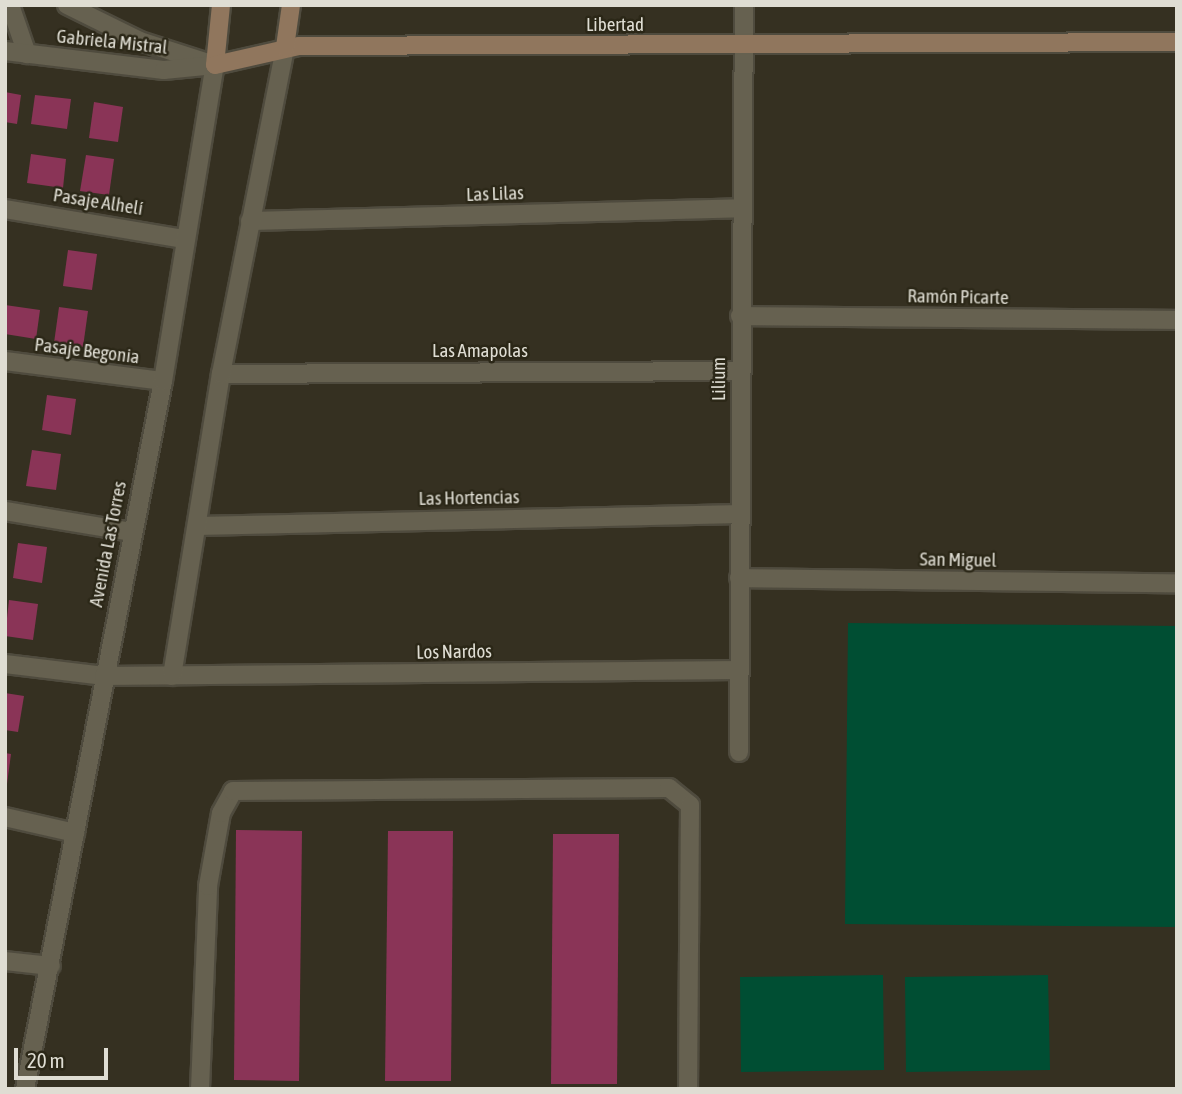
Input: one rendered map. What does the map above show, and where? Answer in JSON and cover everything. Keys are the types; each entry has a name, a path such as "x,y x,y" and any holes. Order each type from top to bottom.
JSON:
{"main road":[{"name":"Avenida Las Torres","path":"215,65 221,5"},
{"path":"285,47 291,5"},
{"name":"Libertad","path":"215,65 285,47 1177,42"}],"street":[{"path":"10,5 27,54"},
{"path":"67,5 141,41 215,65"},
{"name":"Lilium","path":"739,752 739,371 744,5"},
{"path":"172,676 221,374 285,47"},
{"name":"Gabriela Mistral","path":"5,51 164,70 215,65"},
{"name":"Avenida Las Torres","path":"25,1089 163,381 184,239 215,65"},
{"name":"Las Lilas","path":"250,221 742,208"},
{"name":"Pasaje Alhelí","path":"5,209 184,239"},
{"name":"Ramón Picarte","path":"740,316 1177,320"},
{"name":"Pasaje Begonia","path":"5,362 163,381"},
{"name":"Las Amapolas","path":"221,374 739,371"},
{"path":"5,511 132,532"},
{"name":"Las Hortencias","path":"197,526 741,514"},
{"name":"San Miguel","path":"739,578 1177,583"},
{"name":"Los Nardos","path":"5,664 104,676 738,670"},
{"path":"200,1089 208,886 221,813 233,791 670,788 690,806 688,1089"},
{"path":"5,817 75,833"},
{"path":"5,961 51,966"}],"green space":[{"path":"848,623 1177,626 1177,927 845,924"},
{"path":"883,975 884,1070 741,1072 740,977"},
{"path":"1048,975 1050,1070 906,1072 905,977"}],"building":[{"path":"5,92 21,95 17,124 5,122"},
{"path":"35,95 71,99 67,129 31,124"},
{"path":"94,102 123,107 118,142 89,138"},
{"path":"31,154 66,159 63,188 27,183"},
{"path":"86,155 114,159 109,195 80,191"},
{"path":"68,250 97,254 92,290 63,286"},
{"path":"5,305 40,310 36,339 5,334"},
{"path":"59,307 88,311 83,347 54,343"},
{"path":"47,395 76,399 71,435 42,430"},
{"path":"32,450 61,454 56,490 26,486"},
{"path":"18,543 47,547 42,583 13,578"},
{"path":"9,600 38,604 33,640 5,636"},
{"path":"5,693 24,696 18,732 5,730"},
{"path":"5,753 11,754 7,784 5,784"},
{"path":"236,830 302,831 299,1081 234,1080"},
{"path":"388,831 453,831 451,1081 385,1081"},
{"path":"553,834 619,834 617,1084 551,1084"}]}
